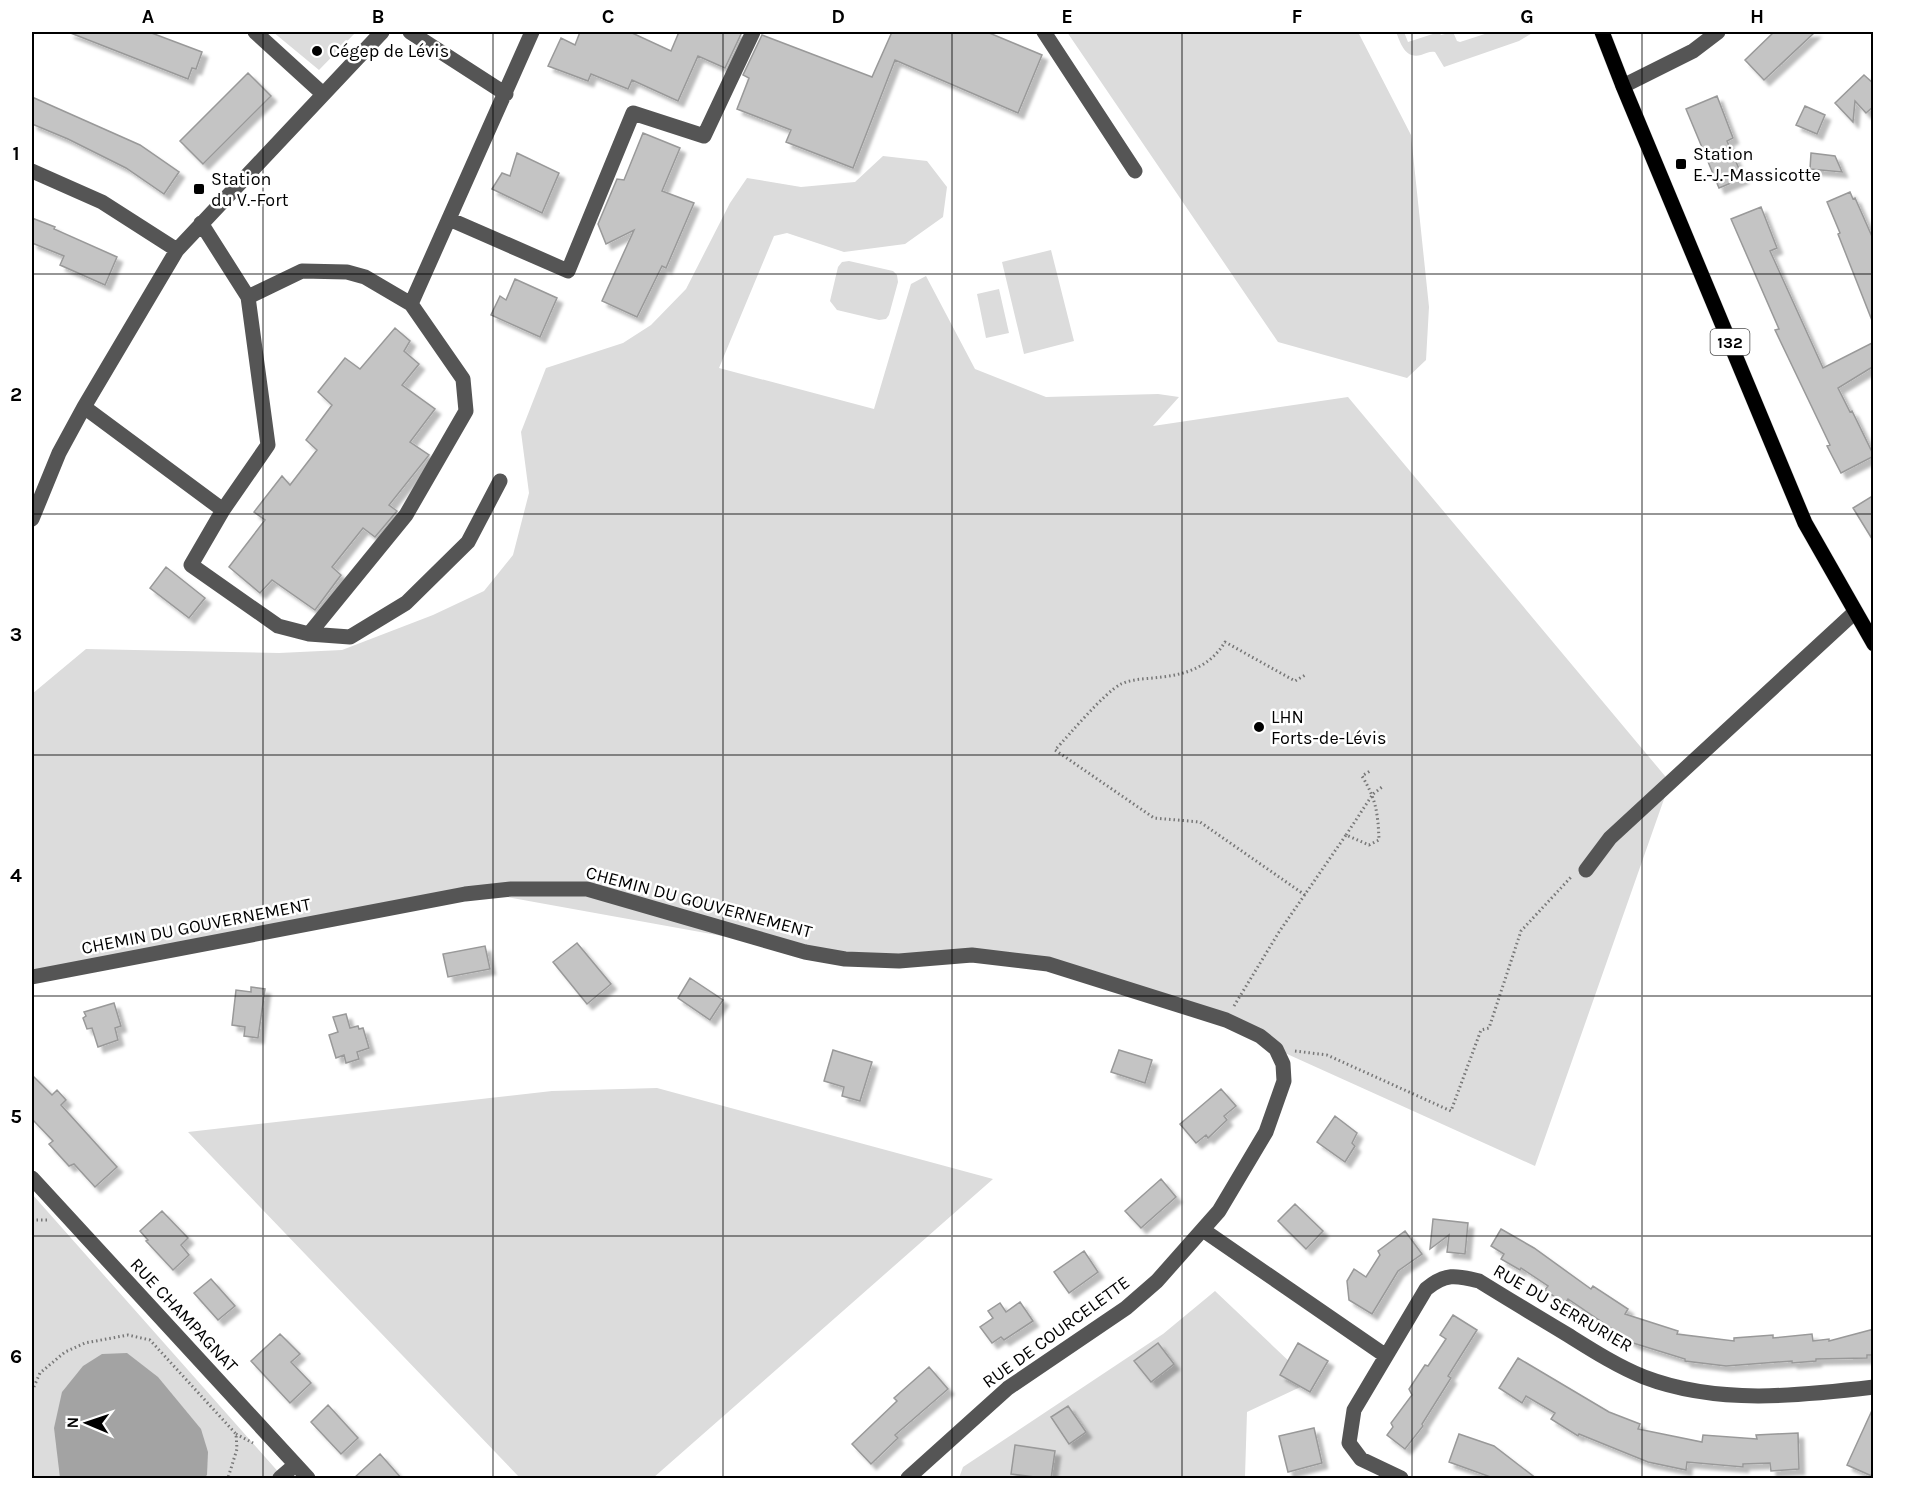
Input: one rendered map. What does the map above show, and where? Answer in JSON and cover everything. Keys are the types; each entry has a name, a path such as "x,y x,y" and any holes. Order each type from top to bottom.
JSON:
{"main road":[{"name":"132","path":"1602,32 1805,523 1874,644"}],"street":[{"path":"255,32 323,94"},
{"path":"32,519 60,453 84,407 177,250 382,32"},
{"path":"410,32 506,94"},
{"path":"411,304 532,32"},
{"path":"449,219 568,271 633,113 704,136 753,32"},
{"path":"1044,32 1135,171"},
{"path":"1623,86 1693,51 1718,32"},
{"path":"32,171 102,202 177,250"},
{"path":"201,223 248,297 268,445 223,510 191,565 278,626 309,634 350,637 406,603 468,542 500,481"},
{"path":"248,297 302,272 347,272 365,277 411,304 463,379 466,411 406,515 309,634"},
{"path":"84,407 223,510"},
{"path":"32,495 60,453"},
{"path":"1586,870 1610,838 1855,612"},
{"name":"CHEMIN DU GOUVERNEMENT","path":"32,977 465,894 511,889 587,889 805,952 845,959 899,961 972,955 1048,964 1226,1020 1260,1036 1276,1049"},
{"name":"RUE DE COURCELETTE","path":"908,1479 1008,1388 1126,1308 1157,1281 1203,1230 1219,1211 1266,1132 1284,1081 1284,1064 1276,1049"},
{"name":"RUE CHAMPAGNAT","path":"32,1178 308,1479"},
{"path":"1203,1230 1386,1356"},
{"name":"RUE DU SERRURIER","path":"1401,1479 1361,1459 1349,1443 1354,1410 1426,1289 1437,1279 1456,1275 1479,1281 1602,1356 1644,1377 1687,1389 1758,1396 1817,1394 1874,1387"},
{"path":"280,1479 295,1465"}],"path":[{"path":"1305,895 1200,822 1154,818 1055,750 1108,694 1120,685 1141,679 1166,677 1204,665 1218,653 1225,642 1295,681 1307,674"},
{"path":"1346,835 1369,845 1380,840 1373,794 1362,776 1370,771"},
{"path":"1226,1020 1279,932 1373,794 1382,788"},
{"path":"1276,1049 1327,1054 1451,1112 1481,1030 1489,1028 1521,931 1578,870 1586,870"},
{"path":"32,1391 39,1373 65,1352 85,1343 128,1335 150,1340 236,1434 237,1449 228,1479"}],"shaded area":[{"name":"Cégep de Lévis","path":"273,32 356,32 319,70"},
{"path":"1067,32 1358,32 1411,135 1429,307 1426,360 1407,378 1278,342"},
{"path":"1396,32 1404,32 1408,42 1439,32 1441,35 1453,32 1457,41 1460,42 1491,32 1534,32 1519,41 1444,67 1435,52 1416,56 1407,53"},
{"path":"883,156 927,161 947,187 943,217 905,244 844,252 787,233 774,236 719,368 874,409 911,284 926,276 975,369 1046,397 1158,394 1179,397 1153,426 1348,397 1670,782 1535,1166 1276,1049 1260,1036 1048,964 899,961 750,941 490,894 32,980 32,694 86,649 279,653 342,650 433,615 484,591 513,555 529,493 521,432 546,368 623,343 651,325 686,289 730,203 747,178 801,187 855,182"},
{"path":"1051,250 1074,341 1024,354 1002,262"},
{"path":"849,261 893,271 897,275 898,282 886,319 879,320 837,310 830,301 838,267 842,262"},
{"path":"999,289 1009,333 986,338 977,294"},
{"path":"657,1088 993,1179 653,1478 520,1478 188,1132 552,1091"},
{"path":"32,1194 281,1475 277,1478 32,1478"},
{"path":"1215,1291 1311,1382 1247,1412 1245,1476 1247,1478 959,1478 963,1467 1163,1334"},
{"path":"127,1353 158,1377 201,1429 208,1452 207,1475 204,1478 60,1478 54,1428 62,1392 83,1366 102,1354"}],"building":[{"path":"68,32 149,32 202,52 196,69 192,68 188,79"},
{"path":"580,32 630,32 671,51 679,32 742,32 725,68 698,56 678,101 632,80 628,89 591,74 588,81 548,66 561,38 575,45"},
{"path":"892,32 987,32 1042,55 1018,113 895,60 853,168 786,142 791,130 737,109 749,78 743,75 762,35 872,77"},
{"path":"1774,32 1815,32 1764,80 1745,60"},
{"path":"248,73 271,96 203,164 180,141"},
{"path":"1864,75 1874,84 1874,106 1866,113 1855,101 1853,122 1835,103"},
{"path":"1717,96 1733,138 1727,141 1743,178 1719,188 1686,109"},
{"path":"32,97 140,145 179,172 164,194 126,168 32,124"},
{"path":"1805,106 1825,115 1817,134 1796,125"},
{"path":"643,133 680,148 662,191 694,203 666,268 662,266 637,317 602,301 634,230 606,244 598,224 617,179 624,180"},
{"path":"517,153 559,173 542,213 492,189 502,173 510,176"},
{"path":"1811,153 1835,156 1842,172 1810,169"},
{"path":"1850,192 1853,199 1855,198 1874,241 1872,246 1874,250 1873,323 1827,202"},
{"path":"1761,207 1777,248 1770,251 1823,368 1874,342 1874,366 1838,388 1874,456 1841,473 1775,330 1779,329 1731,219"},
{"path":"32,218 117,257 105,285 60,265 64,256 32,243"},
{"path":"515,279 557,298 540,337 491,315 500,296 506,300"},
{"path":"395,328 410,341 404,351 419,364 402,385 435,409 410,442 429,455 389,505 397,511 375,537 363,528 332,567 341,575 315,610 272,580 260,593 229,567 265,520 254,512 282,476 290,485 317,450 306,440 332,405 318,392 345,358 360,369"},
{"path":"1874,495 1874,542 1853,508"},
{"path":"166,567 205,598 189,618 150,588"},
{"path":"577,943 611,984 587,1004 553,962"},
{"path":"485,946 490,969 448,977 443,954"},
{"path":"690,978 723,1000 710,1020 678,998"},
{"path":"251,987 265,989 258,1038 244,1036 245,1027 232,1025 236,990 251,992"},
{"path":"114,1003 121,1026 115,1028 118,1040 98,1047 92,1028 87,1029 83,1018 86,1016 84,1012"},
{"path":"346,1014 350,1028 358,1026 359,1029 363,1028 369,1048 357,1052 359,1059 346,1063 344,1055 336,1058 329,1035 338,1032 333,1017"},
{"path":"833,1050 872,1062 860,1101 842,1096 844,1087 824,1081"},
{"path":"1119,1050 1152,1060 1145,1083 1111,1072"},
{"path":"32,1075 52,1095 57,1090 66,1100 61,1105 117,1167 95,1187 74,1164 69,1166 49,1144 53,1141 32,1119"},
{"path":"1221,1089 1236,1106 1224,1116 1227,1120 1208,1138 1206,1135 1196,1143 1180,1124"},
{"path":"1335,1116 1357,1133 1352,1143 1355,1146 1345,1162 1317,1142"},
{"path":"1161,1179 1176,1197 1141,1228 1125,1211"},
{"path":"1295,1204 1323,1231 1306,1249 1278,1221"},
{"path":"162,1211 188,1238 181,1245 189,1255 173,1270 146,1241 148,1240 140,1231"},
{"path":"1433,1219 1468,1223 1465,1254 1447,1252 1449,1235 1430,1249"},
{"path":"1501,1229 1534,1248 1591,1289 1593,1286 1628,1309 1625,1314 1678,1331 1677,1334 1734,1341 1734,1338 1773,1335 1773,1338 1812,1334 1813,1341 1829,1339 1829,1341 1874,1329 1874,1355 1867,1355 1867,1358 1816,1359 1816,1361 1792,1363 1792,1361 1726,1366 1685,1361 1685,1359 1633,1343 1568,1299 1565,1304 1545,1290 1548,1286 1521,1268 1520,1270 1501,1259 1504,1254 1491,1246"},
{"path":"1405,1231 1422,1254 1398,1271 1372,1314 1349,1300 1347,1281 1354,1269 1366,1277 1380,1255 1378,1251"},
{"path":"1084,1251 1098,1272 1069,1293 1054,1272"},
{"path":"211,1279 235,1306 218,1320 194,1293"},
{"path":"1020,1302 1033,1321 1004,1340 1001,1337 992,1343 980,1327 993,1318 988,1311 1000,1303 1006,1312"},
{"path":"1453,1315 1477,1330 1448,1376 1451,1378 1422,1424 1423,1426 1405,1449 1387,1435 1393,1427 1391,1423 1412,1395 1409,1389 1446,1339 1440,1335"},
{"path":"280,1334 300,1354 291,1362 311,1383 290,1403 251,1361"},
{"path":"1158,1343 1174,1364 1151,1382 1134,1361"},
{"path":"1298,1343 1328,1361 1310,1392 1280,1375"},
{"path":"1518,1358 1609,1412 1640,1424 1638,1429 1702,1442 1703,1435 1757,1439 1756,1435 1798,1433 1799,1469 1771,1471 1770,1463 1743,1464 1743,1467 1687,1462 1686,1470 1648,1462 1579,1434 1578,1436 1551,1419 1555,1413 1526,1396 1522,1403 1499,1388"},
{"path":"929,1367 948,1389 895,1435 898,1438 871,1464 852,1444 897,1401 894,1398"},
{"path":"328,1405 358,1438 341,1454 311,1422"},
{"path":"1068,1406 1086,1432 1069,1444 1051,1417"},
{"path":"1874,1406 1874,1477 1847,1465"},
{"path":"1314,1428 1322,1463 1288,1472 1279,1436"},
{"path":"1459,1434 1494,1446 1537,1479 1496,1479 1449,1462"},
{"path":"1015,1445 1055,1451 1051,1479 1011,1474"},
{"path":"380,1454 402,1479 353,1479"}],"place":[{"name":"Cégep de Lévis","path":"317,51"},
{"name":"Station E.-J.-Massicotte","path":"1681,164"},
{"name":"Station du V.-Fort","path":"199,189"},
{"name":"LHN Forts-de-Lévis","path":"1259,727"}]}
